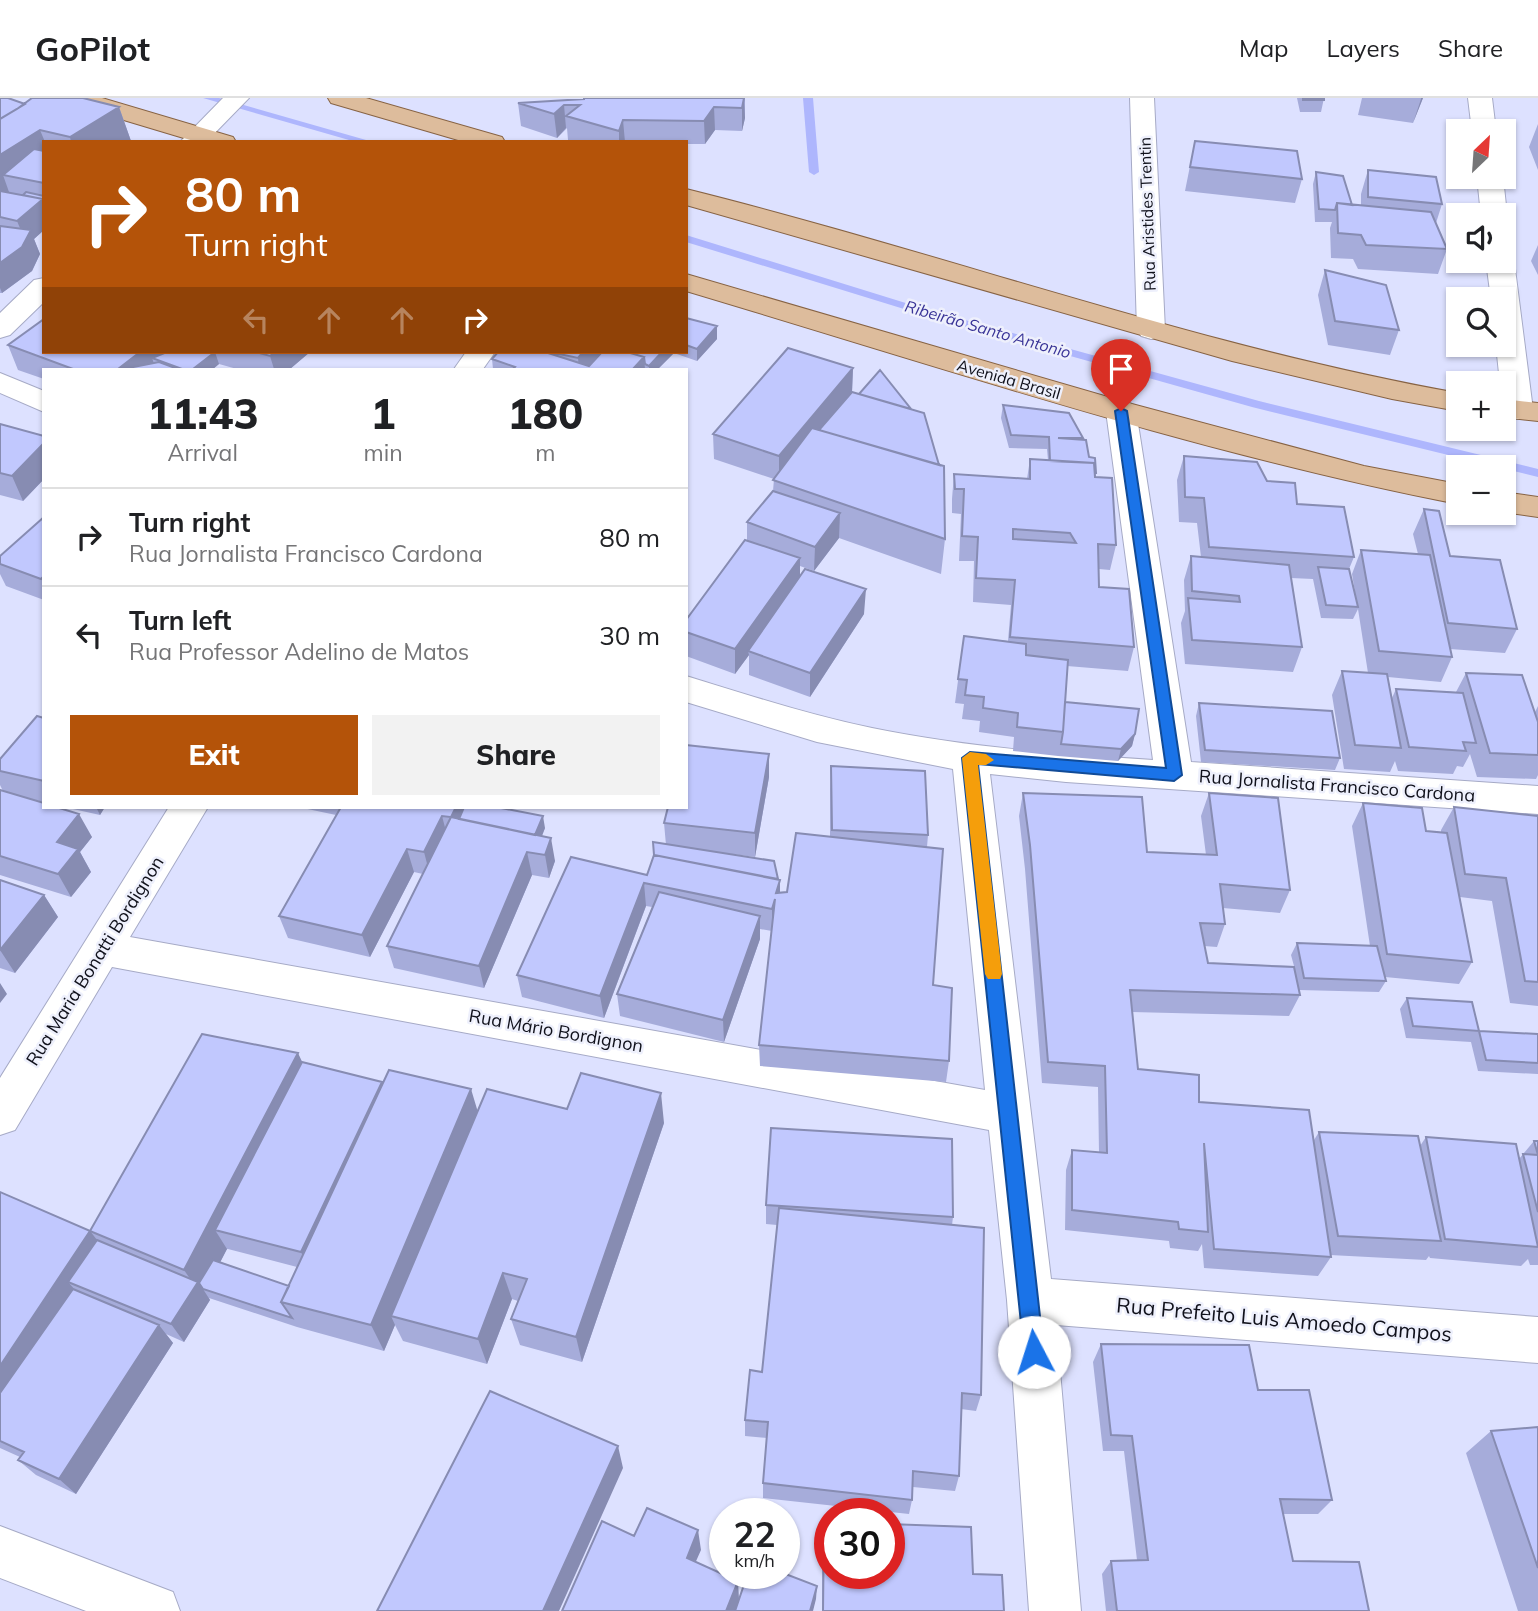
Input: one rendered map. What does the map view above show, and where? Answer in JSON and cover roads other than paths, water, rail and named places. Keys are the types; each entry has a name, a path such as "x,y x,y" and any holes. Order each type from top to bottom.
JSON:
{"main road":[{"path":"76,98 207,135"},
{"path":"340,98 486,140"},
{"path":"688,198 1151,330 1318,374 1446,400"},
{"name":"Avenida Brasil","path":"688,283 1121,411 1364,476 1446,493"},
{"path":"1516,504 1538,507"}],"street":[{"path":"207,135 237,98"},
{"name":"Rua Aristides Trentin","path":"1142,98 1151,330"},
{"path":"1480,98 1483,119"},
{"path":"1502,273 1520,410"},
{"path":"0,329 42,288"},
{"path":"469,368 479,354"},
{"path":"0,382 42,402"},
{"path":"1121,411 1174,775"},
{"name":"Rua Jornalista Francisco Cardona","path":"688,690 817,729 874,742 970,758 1538,800"},
{"path":"970,758 1030,1300 1055,1611"},
{"name":"Rua Maria Bonatti Bordignon","path":"0,1115 188,809"},
{"name":"Rua Mário Bordignon","path":"103,949 1009,1114"},
{"name":"Rua Prefeito Luis Amoedo Campos","path":"1030,1300 1538,1340"},
{"path":"0,1552 154,1611"}],"waterway":[{"name":"Ribeirão Santo Antonio","path":"208,98 361,140"},
{"path":"808,98 814,172"},
{"name":"Ribeirão Santo Antonio","path":"688,239 921,311 1256,404 1538,473"}]}
